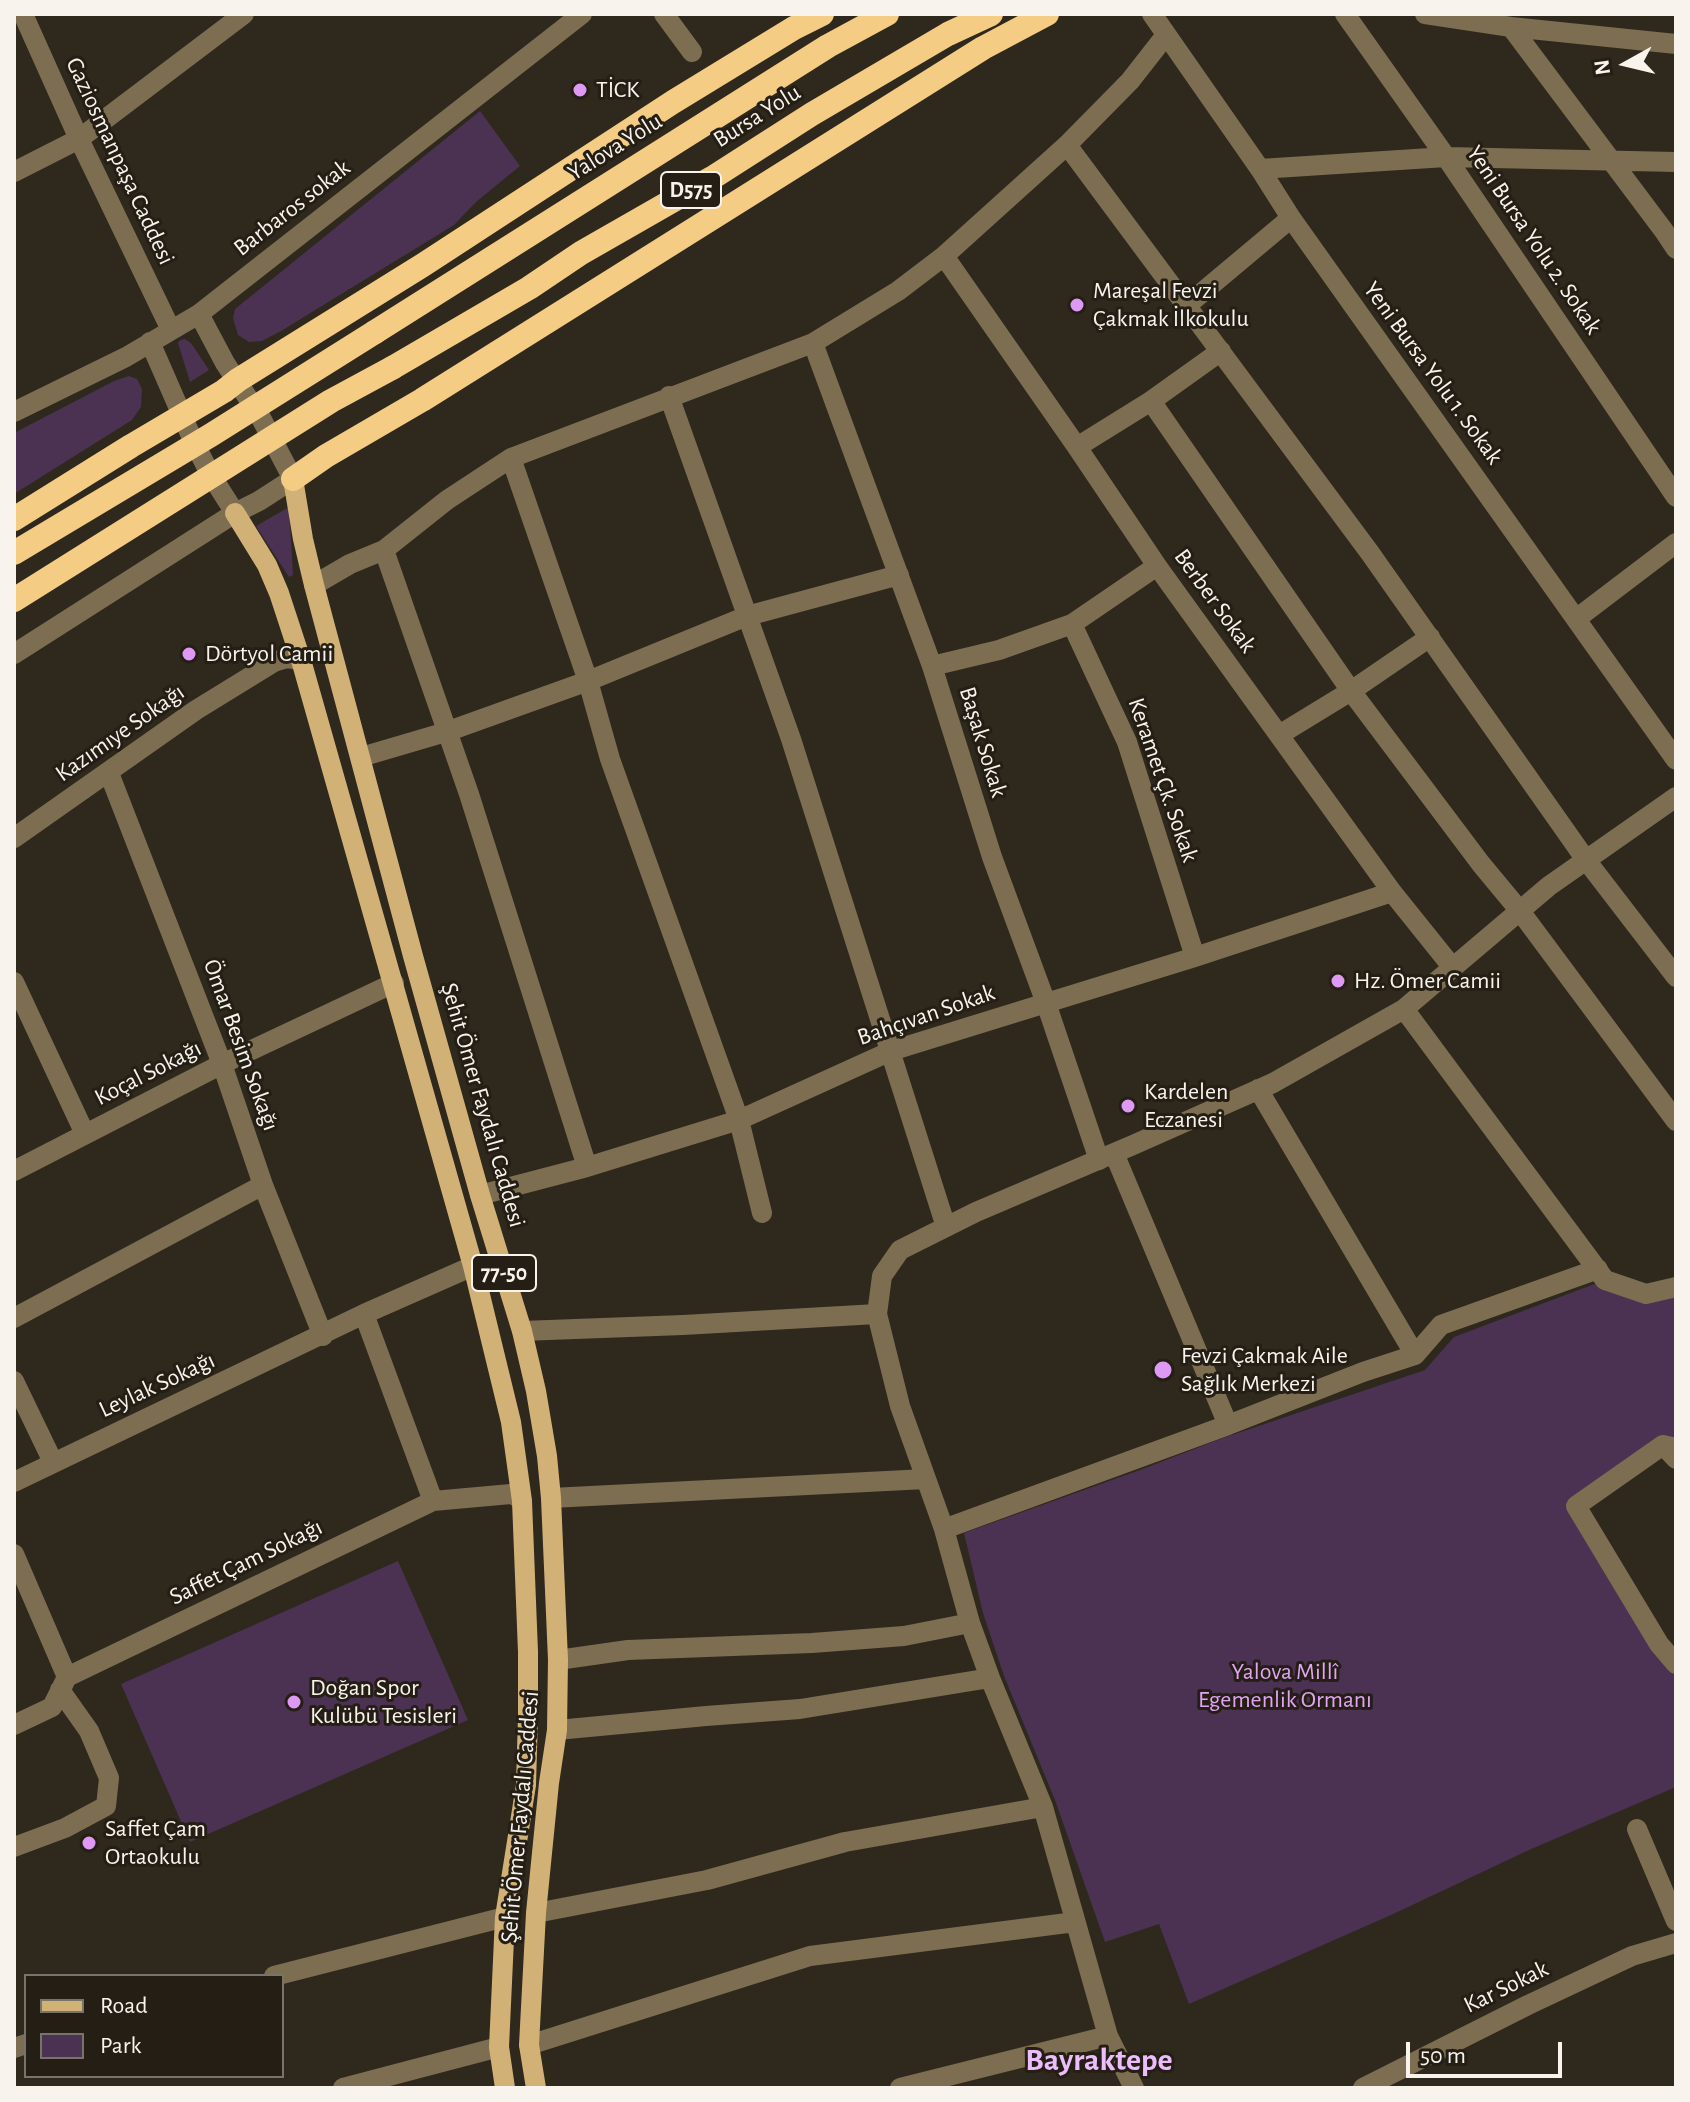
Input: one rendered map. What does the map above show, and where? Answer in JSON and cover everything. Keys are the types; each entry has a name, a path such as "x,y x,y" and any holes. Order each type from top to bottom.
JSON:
{"highway":[{"path":"14,519 224,391 673,102 822,14"},
{"name":"Yalova Yolu","path":"14,553 211,435 828,46 887,14"},
{"name":"Bursa Yolu","path":"14,600 331,401 529,288 581,253 712,178 812,114 948,34 991,14"},
{"path":"293,479 983,48 1047,14"}],"main road":[{"name":"Şehit Ömer Faydalı Caddesi","path":"293,479 314,585 413,956 522,1331 547,1456 558,1660 557,1730 536,1913 529,2045 536,2088"},
{"name":"Şehit Ömer Faydalı Caddesi","path":"235,513 267,565 301,660 473,1266 511,1422 522,1501 528,1652 526,1785 505,1917 499,2047 505,2088"}],"street":[{"name":"Gaziosmanpaşa Caddesi","path":"23,14 171,330"},
{"path":"14,172 79,139 244,14"},
{"name":"Barbaros sokak","path":"14,412 126,357 199,314 582,14"},
{"path":"664,14 692,52"},
{"name":"Yeni Bursa Yolu 1. Sokak","path":"1152,14 1291,218 1676,760"},
{"name":"Yeni Bursa Yolu 2. Sokak","path":"1345,14 1446,157 1676,497"},
{"path":"1425,14 1511,27 1676,44"},
{"path":"1511,27 1676,249"},
{"path":"314,585 350,564 384,550 447,500 511,458 813,343 898,291 944,256 1067,145 1130,81 1166,35"},
{"path":"1067,145 1361,540 1586,860 1676,977"},
{"path":"1260,169 1446,157 1676,162"},
{"path":"1186,306 1291,218"},
{"name":"Berber Sokak","path":"944,256 1157,566 1392,892 1453,968"},
{"path":"14,654 293,479 199,314"},
{"path":"150,342 209,472 235,513"},
{"name":"Başak Sokak","path":"813,343 932,666 992,857 1046,1003 1106,1157 1228,1425"},
{"path":"1077,447 1151,401 1221,351"},
{"path":"669,396 791,739 946,1227"},
{"path":"1151,401 1351,691 1676,1121"},
{"path":"511,458 588,681 610,759 739,1120 762,1213"},
{"path":"1576,619 1676,543"},
{"path":"384,550 469,794 587,1167"},
{"path":"932,666 999,650 1072,624 1157,566"},
{"path":"361,757 446,732 588,681 747,616 899,575"},
{"name":"Keramet Çk. Sokak","path":"1072,624 1127,742 1195,957"},
{"path":"1279,735 1430,637"},
{"name":"Kazımıye Sokağı","path":"14,838 196,710 274,662 287,658 301,660"},
{"name":"Ömar Besim Sokağı","path":"109,773 222,1064 263,1185 323,1336"},
{"path":"1134,2088 1108,2036 1043,1807 970,1623 944,1529 900,1406 877,1314 882,1276 900,1250 976,1212 1258,1089 1404,1009 1549,886 1676,797"},
{"name":"Bahçıvan Sokak","path":"480,1195 587,1167 739,1120 891,1051 1392,892"},
{"path":"14,982 85,1134"},
{"name":"Koçal Sokağı","path":"14,1171 222,1064 394,983"},
{"path":"1404,1009 1605,1280 1646,1294 1676,1287"},
{"path":"1258,1089 1415,1355"},
{"path":"14,1318 263,1185"},
{"name":"Leylak Sokağı","path":"14,1482 364,1314 473,1266"},
{"path":"944,1529 1415,1355 1441,1325 1598,1269"},
{"path":"364,1314 433,1501"},
{"path":"522,1331 877,1314"},
{"path":"14,1381 53,1462"},
{"path":"1672,1451 1576,1506 1659,1644 1676,1664"},
{"path":"551,1498 926,1479"},
{"name":"Saffet Çam Sokağı","path":"14,1725 52,1707 64,1683 433,1501 511,1494 522,1501"},
{"path":"14,1554 64,1683 109,1778 106,1806 65,1828 14,1847"},
{"path":"558,1660 628,1650 904,1636 970,1623"},
{"path":"557,1730 800,1709 990,1678"},
{"path":"536,1913 707,1880 845,1842 1043,1807"},
{"path":"1637,1829 1676,1921"},
{"path":"282,1974 505,1917"},
{"path":"529,2045 810,1956 1075,1922"},
{"name":"Kar Sokak","path":"1363,2088 1632,1956 1676,1943"},
{"path":"900,2088 1108,2036"},
{"path":"343,2088 499,2047"}],"green space":[{"path":"480,111 520,166 476,202 454,225 281,331 262,341 249,342 238,335 233,318 235,309"},
{"path":"185,339 209,370 190,382 178,343"},
{"path":"129,376 137,379 142,389 141,407 132,420 14,494 14,433"},
{"path":"289,507 293,575 289,577 256,526"},
{"name":"Yalova Millî Egemenlik Ormanı","path":"1605,1280 1676,1287 1676,1448 1576,1506 1676,1664 1676,1787 1189,2004 1159,1924 1105,1942 1055,1800 1004,1676 983,1613 964,1533 1223,1438 1425,1370 1454,1337"},
{"name":"Doğan Spor Kulübü Tesisleri","path":"398,1561 468,1720 190,1842 121,1684"}],"place":[{"name":"TİCK","path":"580,90"},
{"name":"Mareşal Fevzi Çakmak İlkokulu","path":"1077,305"},
{"name":"Dörtyol Camii","path":"189,654"},
{"name":"Hz. Ömer Camii","path":"1338,981"},
{"name":"Kardelen Eczanesi","path":"1128,1106"},
{"name":"Fevzi Çakmak Aile Sağlık Merkezi","path":"1163,1370"},
{"name":"Doğan Spor Kulübü Tesisleri","path":"294,1702"},
{"name":"Saffet Çam Ortaokulu","path":"89,1843"}],"district":[{"name":"Bayraktepe","path":"1099,2060"}]}
